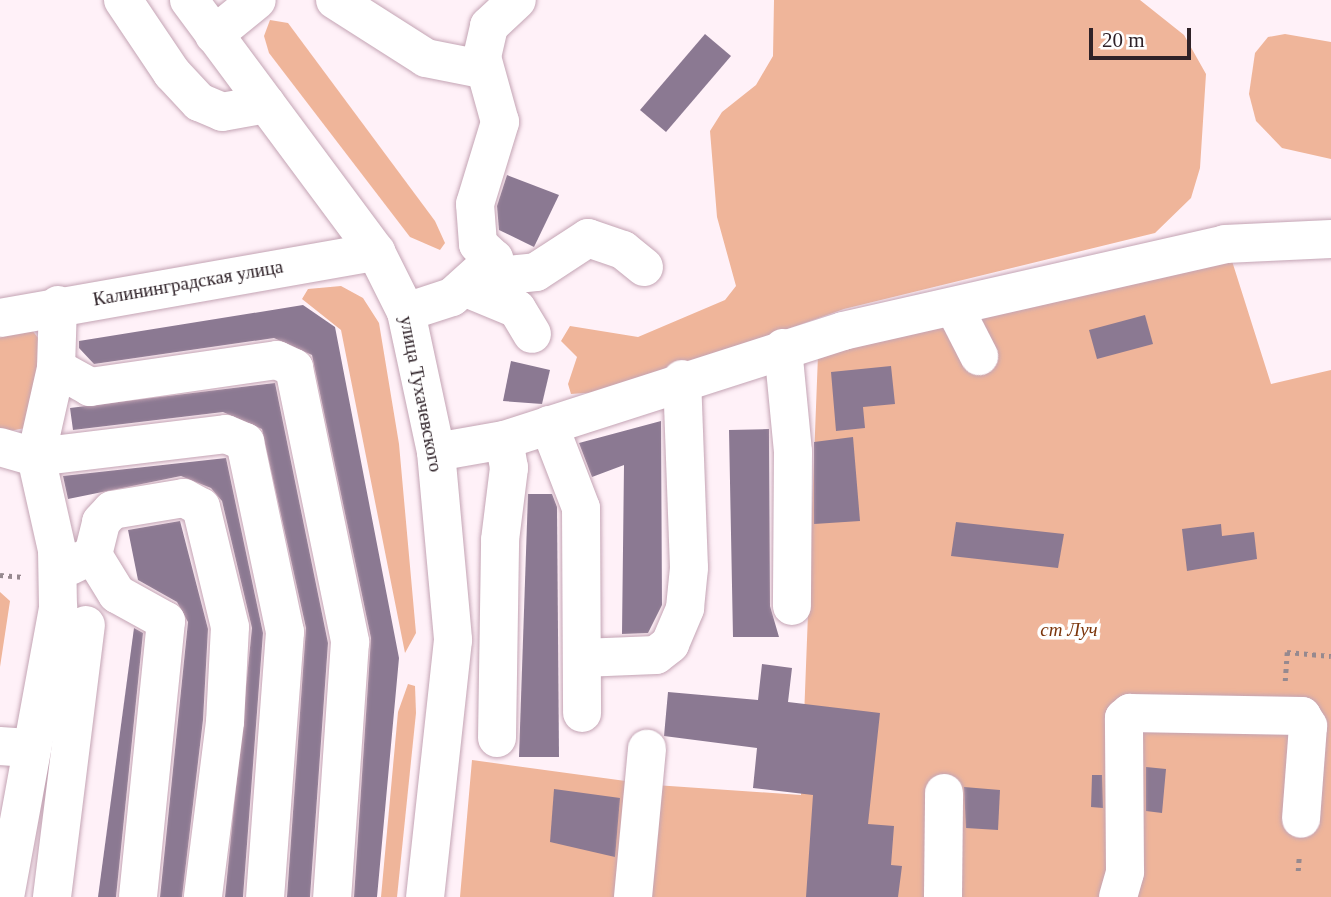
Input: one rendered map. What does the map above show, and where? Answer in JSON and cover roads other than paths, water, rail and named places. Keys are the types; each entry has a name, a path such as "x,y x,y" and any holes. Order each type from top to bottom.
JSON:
{"street":[{"path":"123,0 199,102 222,112 266,104"},
{"path":"214,35 257,0"},
{"path":"335,0 426,58 481,69"},
{"path":"472,283 494,259 478,244 475,204 500,122 481,69 489,26 517,0"},
{"name":"улица Тухачевского","path":"193,1 214,35 376,252 406,312 436,452 453,640 425,897"},
{"path":"406,312 472,283 536,272 588,238 623,250 644,267"},
{"path":"436,452 504,440 783,348 1225,244 1331,239"},
{"name":"Калининградская улица","path":"0,318 58,305 376,252"},
{"path":"472,283 517,309 532,334"},
{"path":"58,305 56,368 18,452 59,578"},
{"path":"955,309 979,356"},
{"path":"783,348 793,452 792,606"},
{"path":"56,368 90,387 277,360 294,368 350,642 332,897"},
{"path":"582,658 656,654 670,645 685,608 689,568 682,380"},
{"path":"549,425 581,508 582,713"},
{"path":"18,452 226,434 245,442 285,632 265,897"},
{"path":"497,738 500,540 509,468 504,440"},
{"path":"138,897 168,633 166,621 117,594 93,555 102,522 112,510 184,498 201,508 230,627 225,722 203,897"},
{"path":"5,897 16,747 59,578 74,560 93,555"},
{"path":"52,897 86,625"},
{"path":"1118,897 1125,872 1124,719 1130,713 1302,716 1308,726 1301,819"},
{"path":"633,897 647,749"},
{"path":"943,897 944,793"}],"park label":[{"name":"ст Луч","path":"1069,630"}]}
